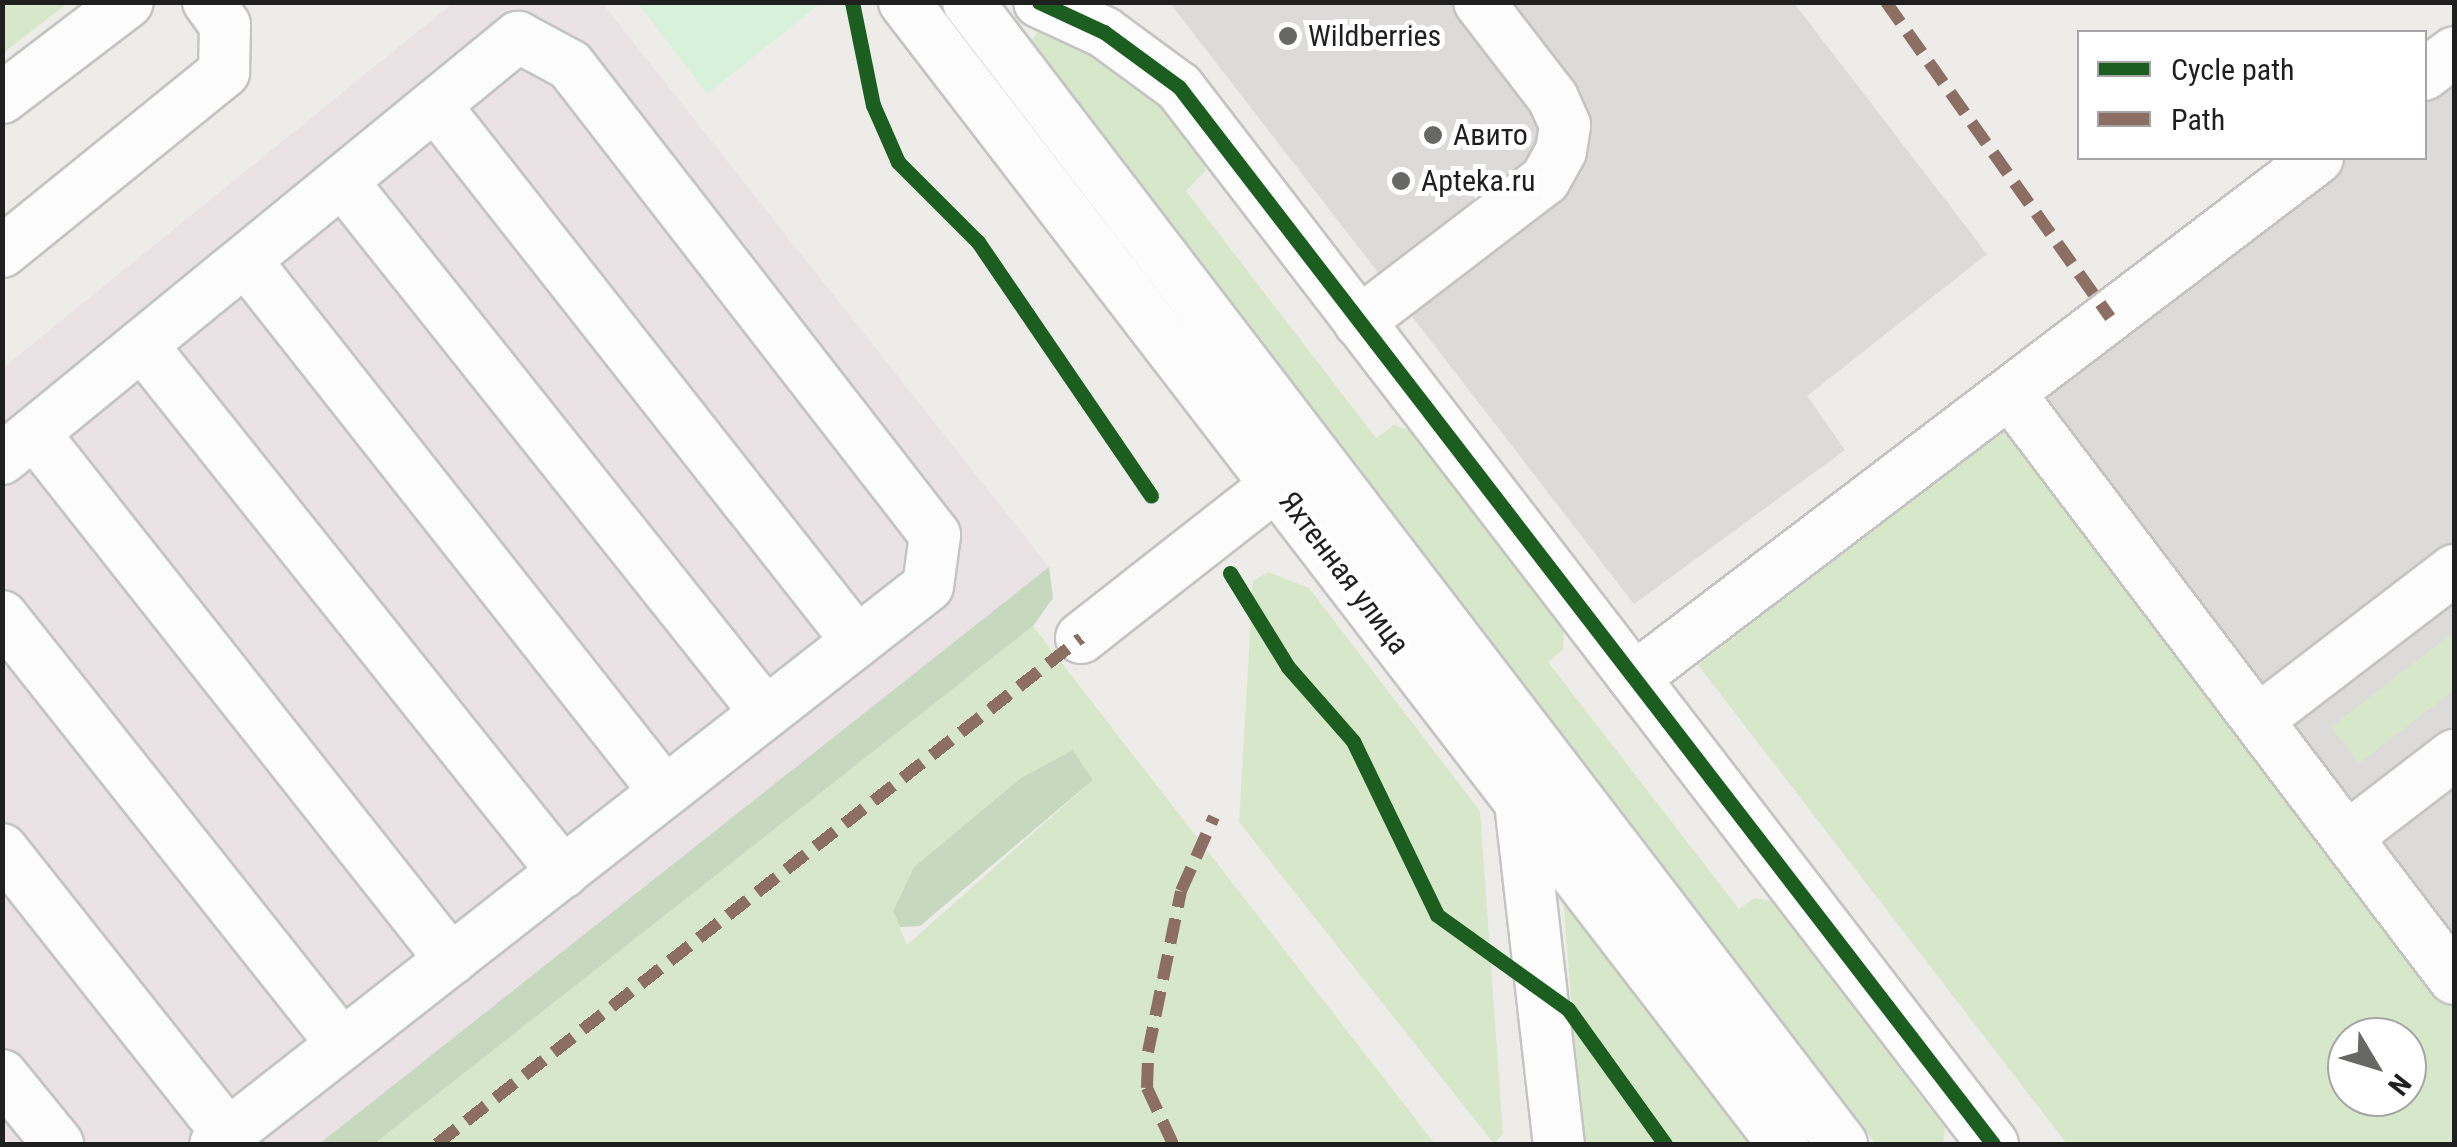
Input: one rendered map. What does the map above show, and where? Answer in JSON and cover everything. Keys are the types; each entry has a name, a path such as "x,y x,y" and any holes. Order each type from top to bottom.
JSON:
{"street":[{"path":"2,98 128,2"},
{"path":"2,252 224,72 225,24 208,2"},
{"name":"Яхтенная улица","path":"904,2 1783,1144"},
{"name":"Яхтенная улица","path":"968,2 1842,1144"},
{"path":"1039,2 1104,32 1179,87 1992,1144"},
{"path":"1360,322 1545,180 1561,151 1565,125 1552,98 1480,2"},
{"path":"2,849 222,1139 342,1044 451,960 928,586 936,534 570,66 518,37 18,446 451,960"},
{"path":"2427,73 2454,52"},
{"path":"435,106 857,642"},
{"path":"1634,678 2315,160"},
{"path":"342,181 766,713"},
{"path":"246,260 665,792"},
{"path":"142,345 563,872"},
{"path":"2010,394 2454,979"},
{"path":"1081,638 1276,485"},
{"path":"2258,720 2454,570"},
{"path":"2,616 342,1044"},
{"path":"2347,837 2454,755"},
{"path":"1520,803 1559,1144"},
{"path":"2,1075 58,1144"}],"shaded area":[{"path":"453,3 602,3 1049,567 319,1144 3,1144 3,368"},
{"path":"1170,3 1794,3 1987,254 1807,396 1845,450 1634,604"},
{"path":"2454,40 2454,997 2013,422 2299,160 2427,160 2427,61"}],"green space":[{"path":"3,2 68,2 68,3 3,53"},
{"path":"821,2 707,94 638,3"},
{"path":"1043,24 1139,83 1166,112 1203,160 1206,170 1186,191 1376,438 1394,425 1409,430 1564,632 1563,650 1548,662 1739,909 1754,898 1771,901 1945,1128 1943,1144 1876,1144 1031,41"},
{"path":"2013,422 2454,997 2454,1144 2067,1144 1698,665"},
{"path":"1049,567 1053,598 1033,626 374,1144 319,1144"},
{"path":"1268,572 1309,588 1480,811 1503,1134 1494,1144 1239,822 1253,581"},
{"path":"1033,626 1435,1144 374,1144","holes":["1073,751 1093,780 907,945 893,911 914,867 1021,778"]},
{"path":"2454,632 2454,690 2359,763 2331,727"},
{"path":"1073,750 1093,780 920,926 900,927 893,911 914,867 1021,778"},
{"path":"1562,886 1760,1144 1583,1144"}],"marked path":[{"path":"1886,2 2110,317"},
{"path":"437,1144 1081,638"},
{"path":"1173,1144 1147,1088 1148,1052 1181,891 1214,817"}],"cycle path":[{"path":"852,2 873,105 898,162 978,242 1151,496"},
{"path":"1039,2 1104,32 1179,87 1993,1144"},
{"path":"1230,573 1288,667 1353,741 1437,915 1568,1009 1665,1144"}],"place":[{"name":"Wildberries","path":"1288,36"},
{"name":"Авито","path":"1433,135"},
{"name":"Apteka.ru","path":"1401,181"}]}
